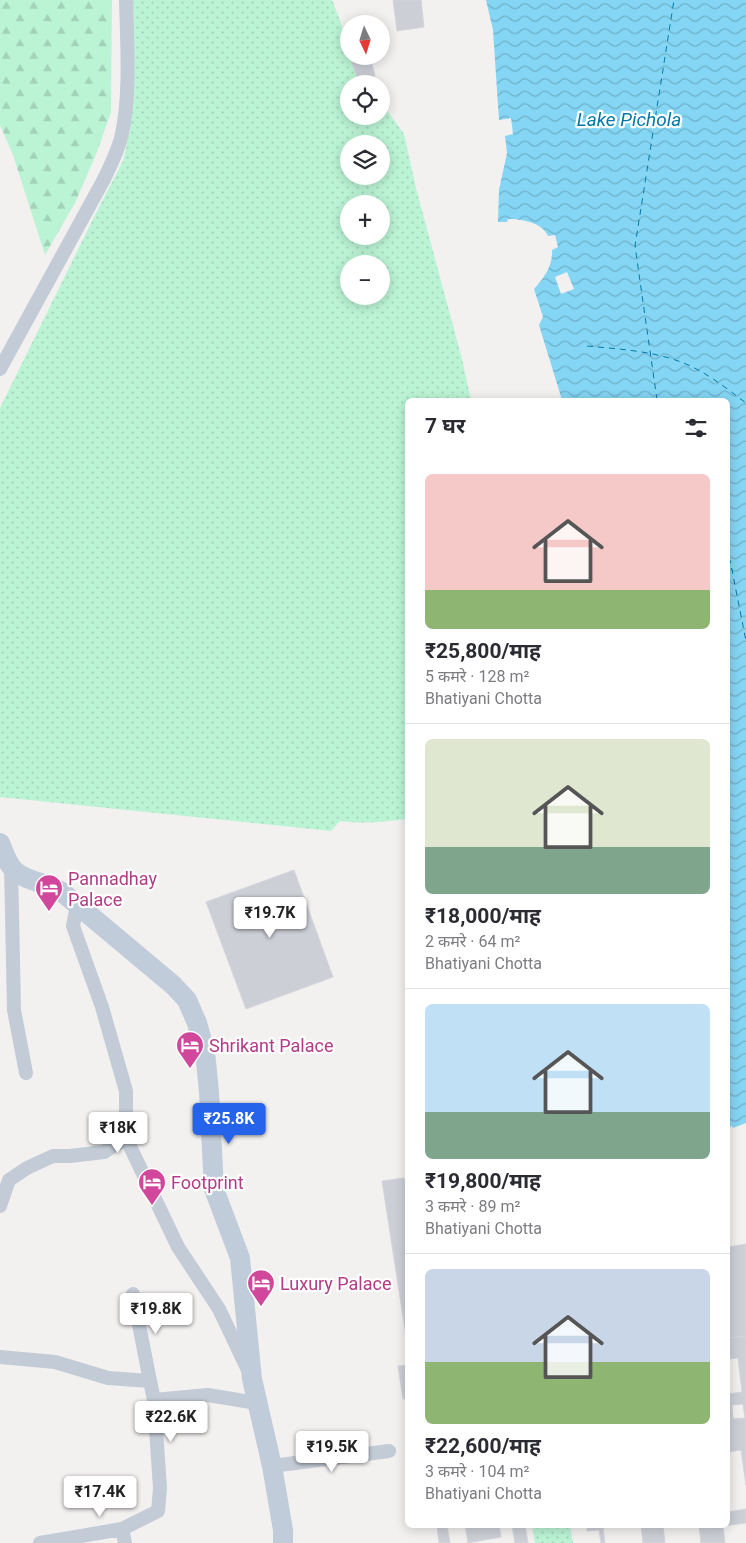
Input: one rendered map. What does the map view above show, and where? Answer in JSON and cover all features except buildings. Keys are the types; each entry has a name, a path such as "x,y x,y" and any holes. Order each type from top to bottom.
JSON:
{"main road":[{"path":"0,843 15,871 27,878 54,886 173,985 187,1000 197,1023 205,1051 214,1189 240,1258 252,1379 272,1466 284,1543"}],"street":[{"path":"0,370 113,161 125,118 126,0"},
{"path":"11,866 14,1010 26,1073"},
{"path":"77,905 73,926 102,1007 126,1091 126,1138 178,1247 219,1309 252,1379"},
{"path":"0,1206 10,1180 27,1168 53,1156 104,1152 126,1138"},
{"path":"40,1543 122,1529 158,1511 160,1488 154,1400 133,1294"},
{"path":"0,1357 55,1362 108,1378 150,1381"},
{"path":"154,1400 208,1395 257,1403"},
{"path":"272,1466 389,1451"},
{"path":"122,1529 125,1543"}],"green space":[{"path":"0,0 112,0 111,112 97,152 75,203 45,255 13,155 0,125"},
{"path":"132,0 332,0 340,20 340,65 353,65 356,75 340,75 340,125 390,125 390,115 404,134 416,188 462,359 471,398 405,398 405,819 373,822 340,821 331,831 0,797 0,408 123,161 130,130"},
{"path":"532,1528 570,1528 573,1543 535,1543"}],"water":[{"name":"Lake Pichola","path":"486,0 746,0 746,1123 733,1128 732,1126 730,1127 730,398 561,398 539,325 543,317 534,289 547,271 551,261 552,250 558,247 555,235 548,236 541,227 525,221 508,219 507,222 498,222 499,190 507,153 505,136 513,134 511,118 499,120 493,30"}],"pier":[{"path":"567,272 574,289 561,294 555,277"}],"ferry route":[{"path":"657,398 635,246 674,0"},
{"path":"587,346 623,349 670,358 707,375 746,403"},
{"path":"730,560 746,641"}],"place":[{"name":"Pannadhay Palace","path":"49,912"},
{"name":"Shrikant Palace","path":"190,1069"},
{"name":"Footprint","path":"152,1206"},
{"name":"Luxury Palace","path":"261,1307"}]}
